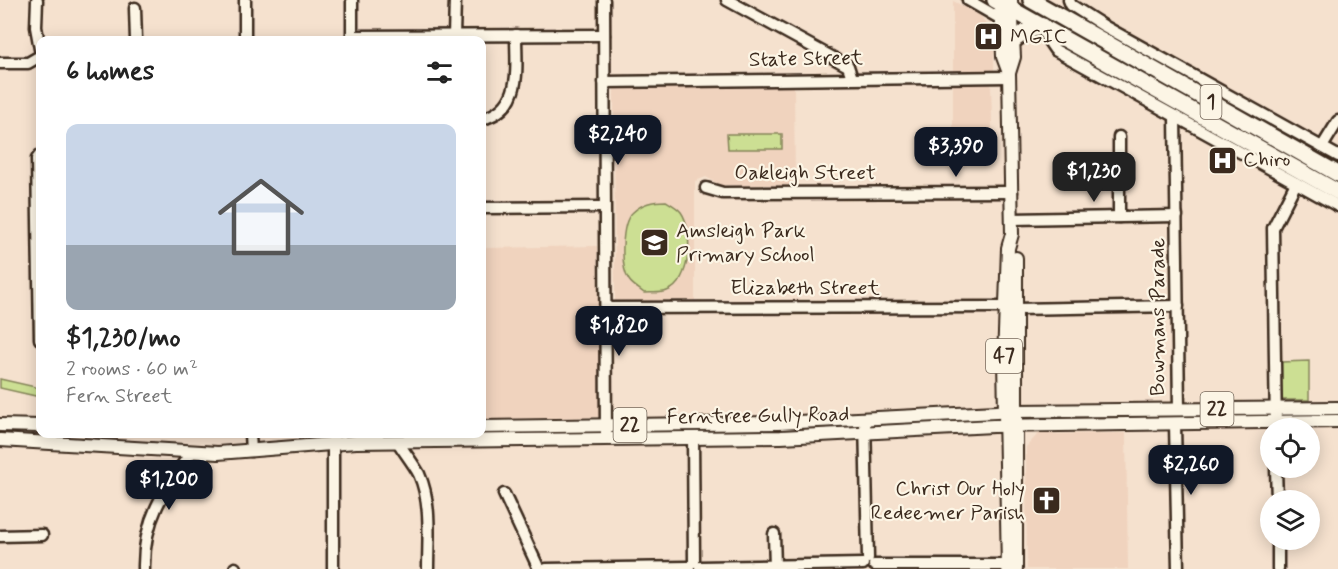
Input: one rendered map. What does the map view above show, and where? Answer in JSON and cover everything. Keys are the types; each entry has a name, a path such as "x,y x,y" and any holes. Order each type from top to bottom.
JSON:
{"highway":[{"name":"1","path":"1031,0 1338,174"},
{"name":"1","path":"1006,4 1338,192"},
{"path":"1014,40 1025,32 1043,26"}],"main road":[{"name":"47","path":"1006,4 1014,40 1014,57 1009,75"},
{"name":"47","path":"1006,4 1003,57 1009,75 1012,234 1016,248 1011,308 1012,567"},
{"name":"Ferntree Gully Road","path":"1286,418 1338,408"},
{"name":"Ferntree Gully Road","path":"486,438 1011,411 1179,409 1260,418"},
{"name":"Ferntree Gully Road","path":"486,427 693,437 781,437 1011,425 1175,424 1260,421"},
{"name":"Ferntree Gully Road","path":"1320,421 1338,421"},
{"path":"0,425 36,426"},
{"name":"Ferntree Gully Road","path":"0,440 191,453 251,451 333,439 356,438 398,442 481,438"}],"street":[{"path":"37,0 37,36"},
{"path":"245,0 245,36"},
{"path":"352,0 352,36"},
{"path":"454,0 454,36 604,35"},
{"path":"603,0 605,432"},
{"path":"728,0 848,66 852,78"},
{"path":"968,0 1006,4"},
{"path":"1069,0 1074,7 1104,26 1338,156"},
{"path":"135,8 136,36"},
{"path":"1043,26 1046,37 1055,50 1338,206"},
{"path":"1084,30 1104,26"},
{"path":"486,117 502,109 516,87 516,36"},
{"path":"0,63 28,63 36,58"},
{"name":"State Street","path":"604,82 1009,75"},
{"name":"Bowmans Parade","path":"1175,116 1179,409"},
{"path":"1322,147 1338,121"},
{"path":"1119,137 1119,217"},
{"path":"1275,418 1273,228 1296,183"},
{"name":"Oakleigh Street","path":"706,188 723,193 1012,192"},
{"path":"486,208 604,207"},
{"path":"1012,219 1177,216"},
{"name":"Elizabeth Street","path":"605,308 1178,306"},
{"path":"865,419 868,565"},
{"path":"1175,424 1178,569"},
{"path":"693,437 694,567"},
{"path":"250,438 251,451"},
{"path":"333,439 333,569"},
{"path":"398,442 418,473 424,489 428,507 428,569"},
{"path":"144,569 143,542 156,504 191,453"},
{"path":"504,494 539,569"},
{"path":"774,534 775,567"},
{"path":"0,536 42,535"},
{"path":"1278,550 1278,569"},
{"path":"546,569 868,565 1012,567"}],"shaded area":[{"path":"953,1 980,15 994,35 994,69 991,84 993,159 956,160 955,135 953,135"},
{"name":"Amsleigh Park Primary School","path":"614,86 794,86 795,185 720,185 706,177 695,181 695,300 615,301"},
{"path":"597,246 600,417 486,419 486,248"},
{"path":"1126,433 1128,569 1027,569 1026,447 1038,434"}],"green space":[{"path":"727,134 782,134 782,149 728,149"},
{"path":"666,201 680,211 685,220 688,231 688,255 681,278 675,286 665,292 644,293 632,284 626,274 623,246 626,226 628,218 640,207 652,202"},
{"path":"1309,361 1309,400 1281,400 1281,362"},
{"path":"0,379 36,387 36,396 0,388"}],"place":[{"name":"MGIC","path":"989,37"},
{"name":"Chiro","path":"1222,160"},
{"name":"Amsleigh Park Primary School","path":"655,243"},
{"name":"Christ Our Holy Redeemer Parish","path":"1046,501"}]}
